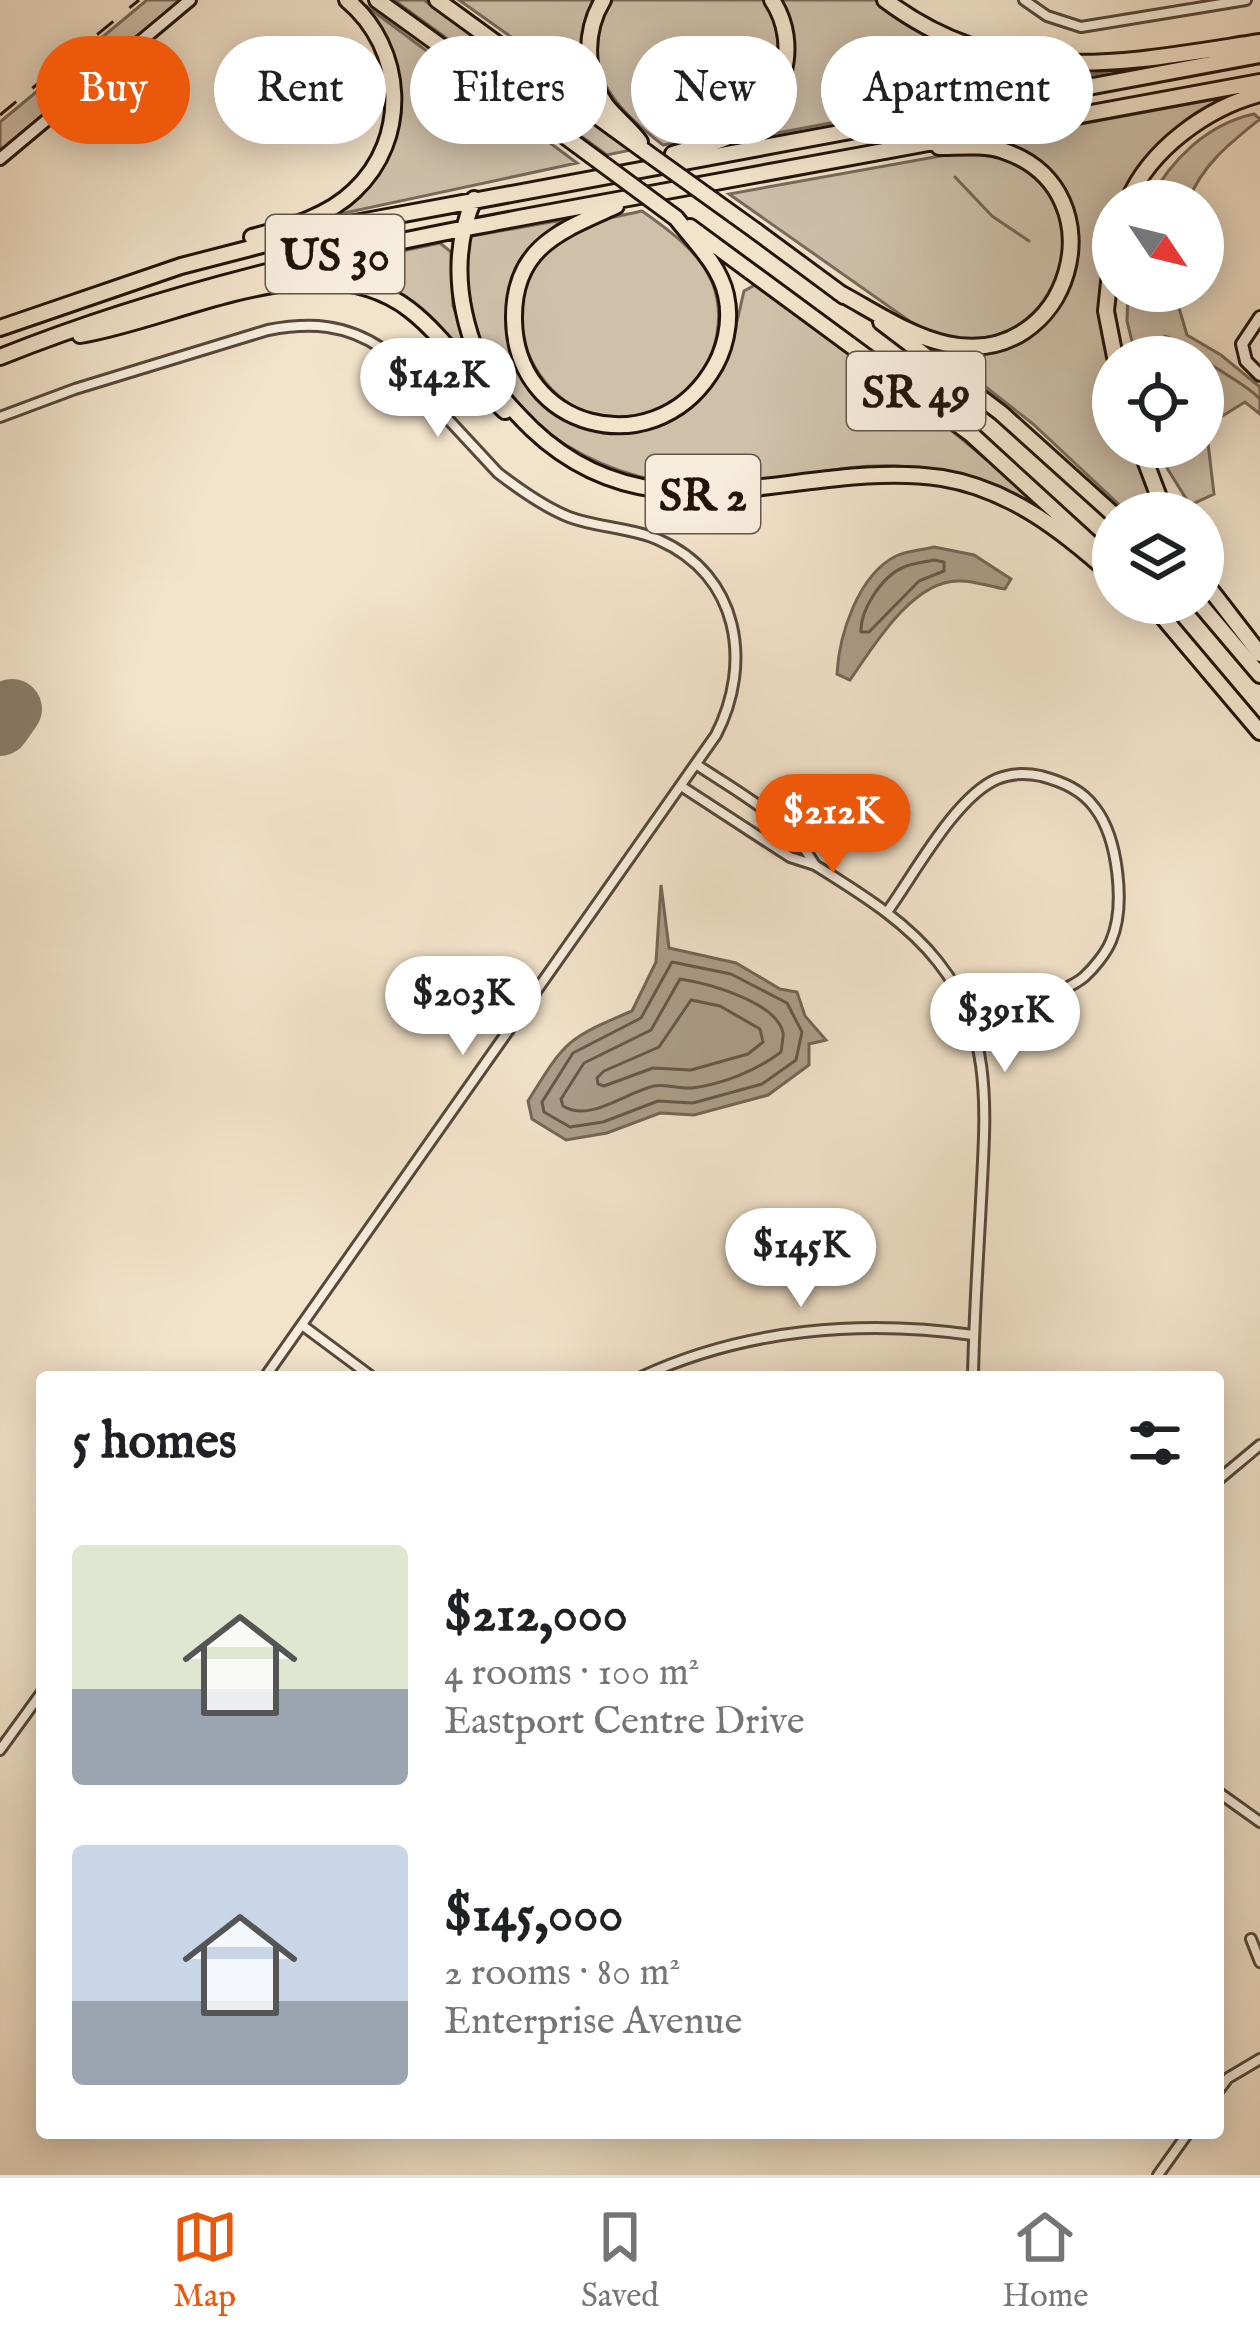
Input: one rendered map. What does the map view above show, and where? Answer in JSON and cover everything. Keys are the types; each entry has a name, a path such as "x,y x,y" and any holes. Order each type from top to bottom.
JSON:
{"highway":[{"path":"182,266 207,250 328,211 373,170 387,142 394,111 393,78 372,26 347,0"},
{"path":"377,0 676,218 700,241 726,294 728,327 721,358 698,392 672,413 637,425 602,425 572,415 544,397 530,380 514,334 513,302 520,278 550,237 637,196"},
{"name":"SR 49","path":"437,0 1001,413 1092,495"},
{"path":"603,0 594,15 588,48 594,83 646,152"},
{"path":"633,170 725,139 763,113 778,90 787,61 786,35 772,0"},
{"path":"885,0 957,43 1042,63 1115,64 1260,42"},
{"name":"US 30","path":"0,328 182,266 328,228 1260,55"},
{"name":"US 30","path":"0,357 173,296 302,261 1260,82"},
{"path":"1141,180 1179,137 1210,114 1260,94"},
{"path":"838,292 921,335 944,344 978,347 1007,340 1031,327 1063,287 1071,263 1068,218 1037,169 993,148 904,146"},
{"name":"SR 2","path":"474,199 461,228 459,290 470,338 483,370 509,406 545,441 608,476 698,494 746,492 851,475 898,473 947,479 1033,512 1092,557"},
{"name":"SR 49","path":"700,241 971,434 1092,545"},
{"path":"39,341 99,332 262,289 310,280 344,282 376,290 406,307 434,330 477,385 545,441"},
{"path":"1224,607 1260,654"},
{"path":"1169,624 1260,731"},
{"path":"1217,624 1260,675"}],"street":[{"path":"0,158 190,0"},
{"path":"1024,0 1047,16 1081,27 1246,0"},
{"path":"1260,317 1242,344 1246,361 1260,375"},
{"path":"0,417 268,330 321,325 362,335 400,365 488,463 520,490 571,517 656,538 677,549 712,582 735,631 738,668 730,707 697,765 269,1371"},
{"path":"697,765 781,820 815,865"},
{"path":"887,912 962,808 995,779 1017,773 1047,778 1078,790 1094,806 1103,820 1118,901 1110,945 1081,980 974,1022"},
{"path":"681,786 790,857 815,865 887,912 939,962 974,1022 986,1111 973,1371"},
{"path":"302,1325 364,1371"},
{"path":"656,1371 703,1353 792,1333 882,1327 974,1335"},
{"path":"1224,1475 1260,1445"},
{"path":"0,1750 36,1700"},
{"path":"1224,1796 1260,1822"},
{"path":"1250,1939 1260,1962"},
{"path":"1224,2083 1260,2059"},
{"path":"1158,2175 1184,2139"}],"shaded area":[{"path":"147,0 181,0 138,36 104,36"},
{"path":"394,0 424,0 474,36 443,36"},
{"path":"459,0 595,0 586,36 510,36"},
{"path":"612,0 764,0 777,36 631,36 631,118 607,87 607,36 599,36"},
{"path":"782,0 877,0 940,36 821,36 821,125 797,129 797,36 793,36"},
{"path":"365,5 410,39 410,144 552,144 577,163 326,217 386,144 396,119 397,70"},
{"path":"36,92 36,121 0,151 0,122"},
{"path":"1226,97 1165,141 1137,180 1092,180 1092,312 1104,312 1108,336 1092,336 1092,468 1142,468 1151,492 1106,492 1033,424 949,358 997,350 1033,332 1058,306 1074,274 1076,240 1046,175 1031,159 998,144 1093,144 1093,122"},
{"path":"1254,114 1260,119 1209,165 1199,180 1163,180 1192,146"},
{"path":"607,133 631,150 607,155 592,144 607,144"},
{"path":"957,153 998,157 1021,165 1050,190 1064,222 1065,256 1053,288 1031,316 1000,334 962,339 918,327 729,194"},
{"path":"642,211 686,245 707,273 718,306 716,339 695,383 665,406 625,418 588,413 558,395 535,367 522,333 521,297 534,263 564,235"},
{"path":"562,220 520,270 507,319 516,363 543,400 581,424 625,432 670,421 717,376 732,341 744,291 755,285 921,405 1046,509 974,481 917,468 856,467 755,483 696,486 657,481 583,455 521,409 496,379 473,332 467,292 467,237"},
{"path":"440,243 451,252 453,306 480,377 403,300 361,282 299,273"},
{"path":"1127,312 1180,312 1189,336 1131,336"},
{"path":"1224,357 1260,387 1260,414 1245,402 1224,415"},
{"path":"1167,468 1211,468 1214,492 1182,492"}],"water":[{"path":"934,547 974,555 1011,579 1005,589 958,581 925,592 895,618 850,680 837,674 853,607 871,577 896,556"},
{"path":"661,885 669,948 736,963 780,989 797,992 805,1016 826,1040 809,1044 809,1065 768,1095 694,1115 660,1113 607,1133 566,1140 532,1119 528,1101 570,1044 632,1011 656,962"}],"waterway":[{"path":"955,177 992,216 1029,241"},
{"path":"1224,373 1260,399"}],"taxiway":[{"path":"0,700 12,709"}],"runway":[{"path":"0,726 12,709"}],"railway":[{"path":"0,115 139,0"}]}
